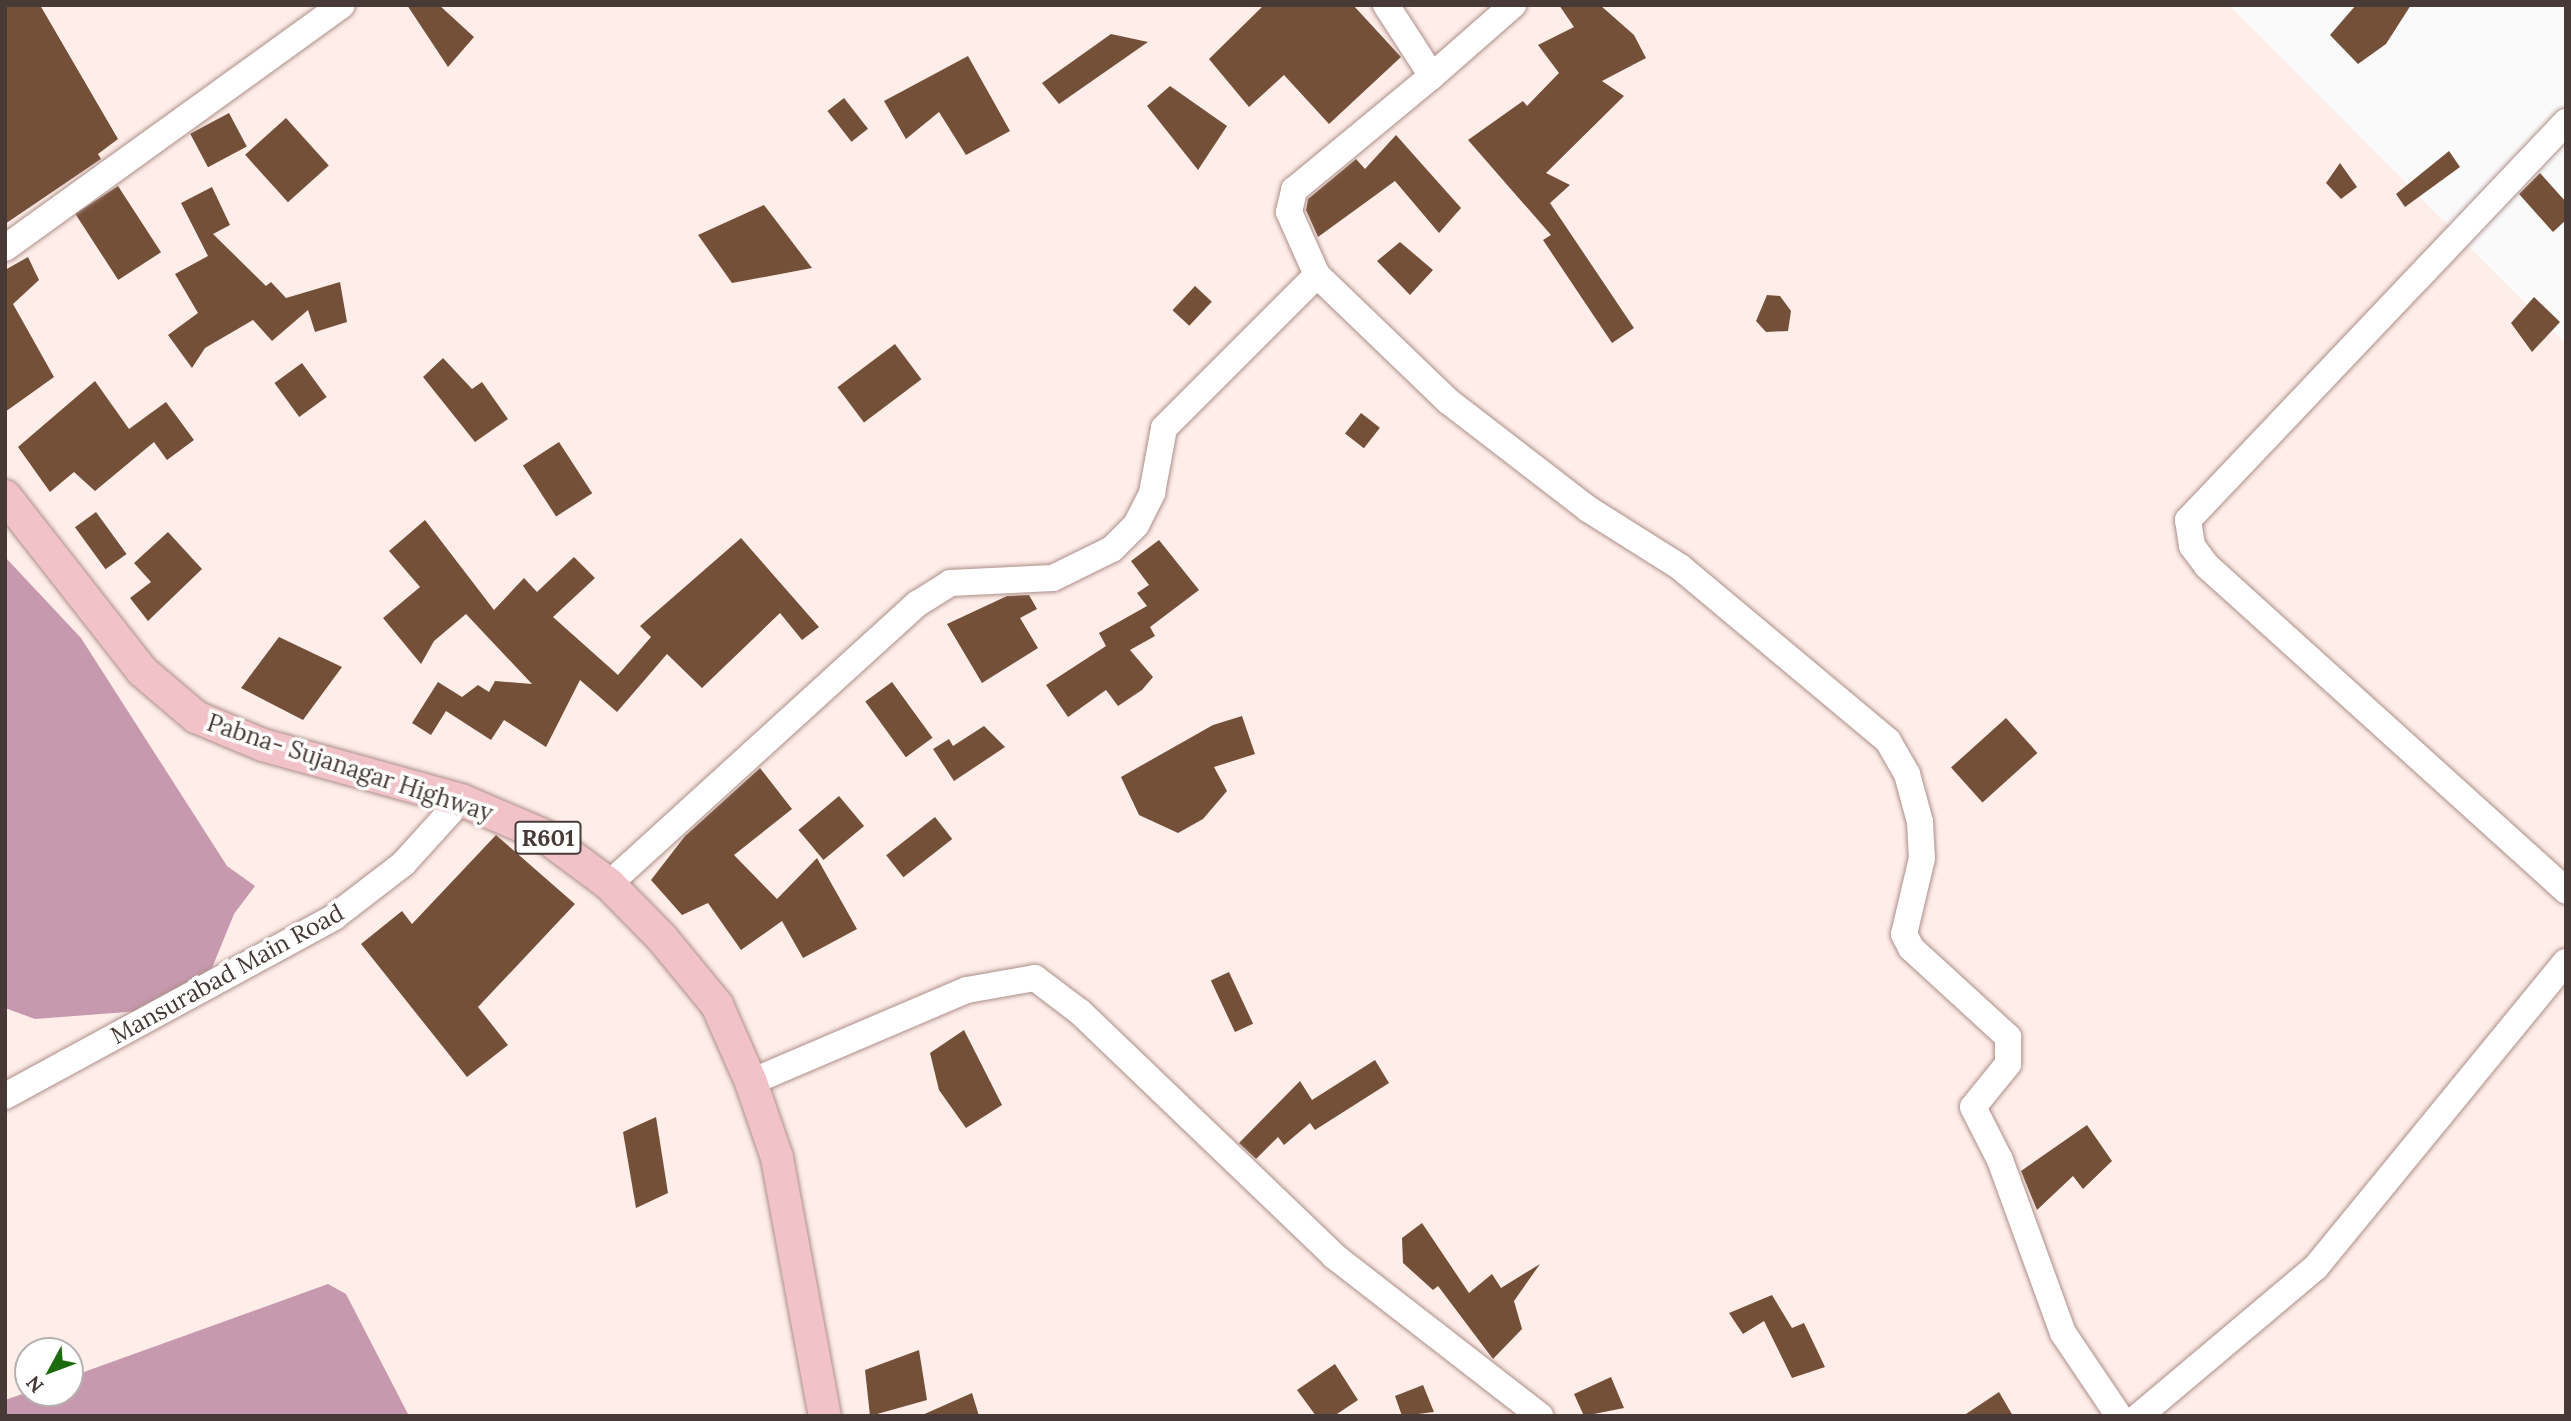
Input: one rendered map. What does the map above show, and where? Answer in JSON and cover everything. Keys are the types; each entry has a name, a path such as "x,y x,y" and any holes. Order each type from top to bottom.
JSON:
{"main road":[{"name":"Pabna- Sujanagar Highway","path":"5,496 142,671 196,717 263,745 461,800 544,835 609,884 717,1005 751,1082 777,1158 825,1416"}],"street":[{"path":"5,248 342,5"},
{"path":"1386,5 1432,76"},
{"path":"1513,5 1294,190 1289,212 1317,275 1448,401 1588,509 1680,567 1888,741 1907,775 1920,822 1922,858 1904,934 1911,948 2008,1037 2008,1065 1973,1107 2000,1160 2063,1334 2119,1416"},
{"path":"2566,122 2188,520 2192,546 2207,566 2566,890"},
{"path":"609,884 917,604 950,583 1053,578 1112,549 1136,525 1152,493 1164,428 1317,275"},
{"name":"Mansurabad Main Road","path":"5,1096 334,917 403,864 461,800"},
{"path":"2139,1416 2316,1266 2566,961"},
{"path":"751,1082 967,990 1035,978 1080,1012 1334,1256 1540,1416"}],"shaded area":[{"path":"5,5 2229,5 2566,344 2566,1416 5,1416"},
{"path":"5,557 81,638 227,866 255,886 234,914 212,968 140,1011 35,1019 5,1008"},
{"path":"328,1284 346,1294 409,1416 5,1416 5,1400 14,1397 14,1407 84,1407 84,1372"}],"building":[{"path":"5,5 40,5 118,139 98,154 101,159 5,224"},
{"path":"407,5 439,5 474,37 448,67"},
{"path":"1264,5 1353,5 1401,57 1329,124 1284,75 1249,107 1209,59"},
{"path":"1559,5 1600,5 1634,35 1646,58 1602,81 1624,96 1546,173 1570,185 1550,203 1634,328 1612,343 1543,240 1551,235 1468,140 1523,101 1527,106 1559,73 1538,45 1574,27"},
{"path":"2356,5 2411,5 2386,44 2358,64 2330,35"},
{"path":"1111,34 1148,42 1059,104 1042,83"},
{"path":"968,56 1010,131 966,155 939,112 906,139 884,101"},
{"path":"1170,86 1227,126 1198,170 1147,106"},
{"path":"844,98 868,129 851,142 827,111"},
{"path":"229,113 247,147 208,167 190,134"},
{"path":"286,118 329,166 288,202 245,155"},
{"path":"1396,135 1461,208 1439,233 1395,181 1318,237 1306,210 1308,199 1356,159 1365,169"},
{"path":"2449,151 2460,167 2405,207 2396,194"},
{"path":"2340,163 2357,187 2341,199 2326,183"},
{"path":"2540,173 2566,202 2566,220 2553,232 2519,194"},
{"path":"118,186 161,252 118,280 75,214"},
{"path":"212,187 230,225 213,234 266,286 271,282 286,298 340,282 347,322 315,332 308,310 272,341 253,320 205,348 192,368 168,335 198,313 175,274 208,256 181,203"},
{"path":"764,205 812,268 732,283 698,235"},
{"path":"1400,242 1433,270 1410,295 1377,261"},
{"path":"28,257 39,280 13,304 54,377 5,412 5,270"},
{"path":"1195,286 1212,302 1189,326 1172,310"},
{"path":"1767,295 1780,296 1791,311 1788,331 1766,332 1756,321"},
{"path":"2534,297 2560,322 2532,352 2511,323"},
{"path":"895,344 921,379 864,422 837,387"},
{"path":"443,358 472,389 482,382 508,419 475,442 423,377"},
{"path":"302,363 327,397 299,417 274,383"},
{"path":"95,381 129,429 166,402 194,440 167,460 154,442 95,491 74,472 50,492 18,447"},
{"path":"1361,413 1380,428 1364,448 1345,433"},
{"path":"559,442 592,493 556,517 523,465"},
{"path":"96,512 127,554 106,569 75,527"},
{"path":"425,520 494,610 524,578 537,592 574,557 595,578 553,617 618,675 651,637 640,626 741,538 819,627 802,640 780,613 702,688 667,654 617,712 580,680 546,747 504,720 491,740 446,711 431,735 412,723 438,682 462,697 478,685 489,692 495,681 532,684 466,614 434,641 421,664 383,618 420,587 389,551"},
{"path":"168,532 202,569 148,621 130,598 151,582 134,563"},
{"path":"1159,540 1199,590 1150,627 1155,636 1130,650 1153,677 1142,690 1118,706 1106,690 1068,717 1046,685 1106,646 1099,633 1147,606 1137,593 1149,585 1131,561"},
{"path":"1029,595 1037,609 1020,618 1038,648 982,683 947,624 1007,596"},
{"path":"279,637 342,667 303,720 241,688"},
{"path":"892,682 933,738 906,757 865,701"},
{"path":"1242,716 1255,754 1214,767 1227,791 1203,819 1178,833 1139,815 1121,777 1213,725"},
{"path":"2006,718 2037,753 1982,802 1951,768"},
{"path":"984,726 1005,747 954,781 933,749 949,739 953,746"},
{"path":"760,768 792,809 734,855 777,899 817,858 857,929 803,958 782,921 741,950 708,903 682,915 651,880 685,836"},
{"path":"839,796 864,826 823,860 798,830"},
{"path":"935,817 952,839 903,877 886,855"},
{"path":"496,835 575,904 478,1007 508,1045 467,1077 361,944 402,911 412,924"},
{"path":"1229,972 1253,1024 1235,1032 1211,980"},
{"path":"964,1030 1002,1105 966,1128 939,1090 930,1053"},
{"path":"1375,1060 1389,1083 1315,1130 1310,1123 1284,1145 1278,1137 1256,1159 1239,1143 1300,1081 1312,1100"},
{"path":"656,1117 668,1193 636,1208 623,1132"},
{"path":"2087,1125 2112,1161 2083,1189 2073,1176 2037,1210 2021,1171"},
{"path":"1422,1223 1469,1293 1492,1274 1501,1288 1540,1264 1514,1301 1522,1329 1493,1359 1438,1286 1433,1290 1403,1263 1402,1238"},
{"path":"1772,1295 1792,1328 1804,1323 1825,1367 1792,1378 1764,1321 1743,1334 1729,1313"},
{"path":"919,1350 927,1400 870,1416 865,1370"},
{"path":"1335,1364 1358,1400 1334,1416 1316,1416 1297,1390"},
{"path":"1611,1377 1624,1408 1584,1416 1574,1394"},
{"path":"1423,1385 1434,1412 1402,1416 1395,1396"},
{"path":"1999,1392 2013,1416 1963,1416"},
{"path":"972,1393 979,1416 920,1416"}]}
